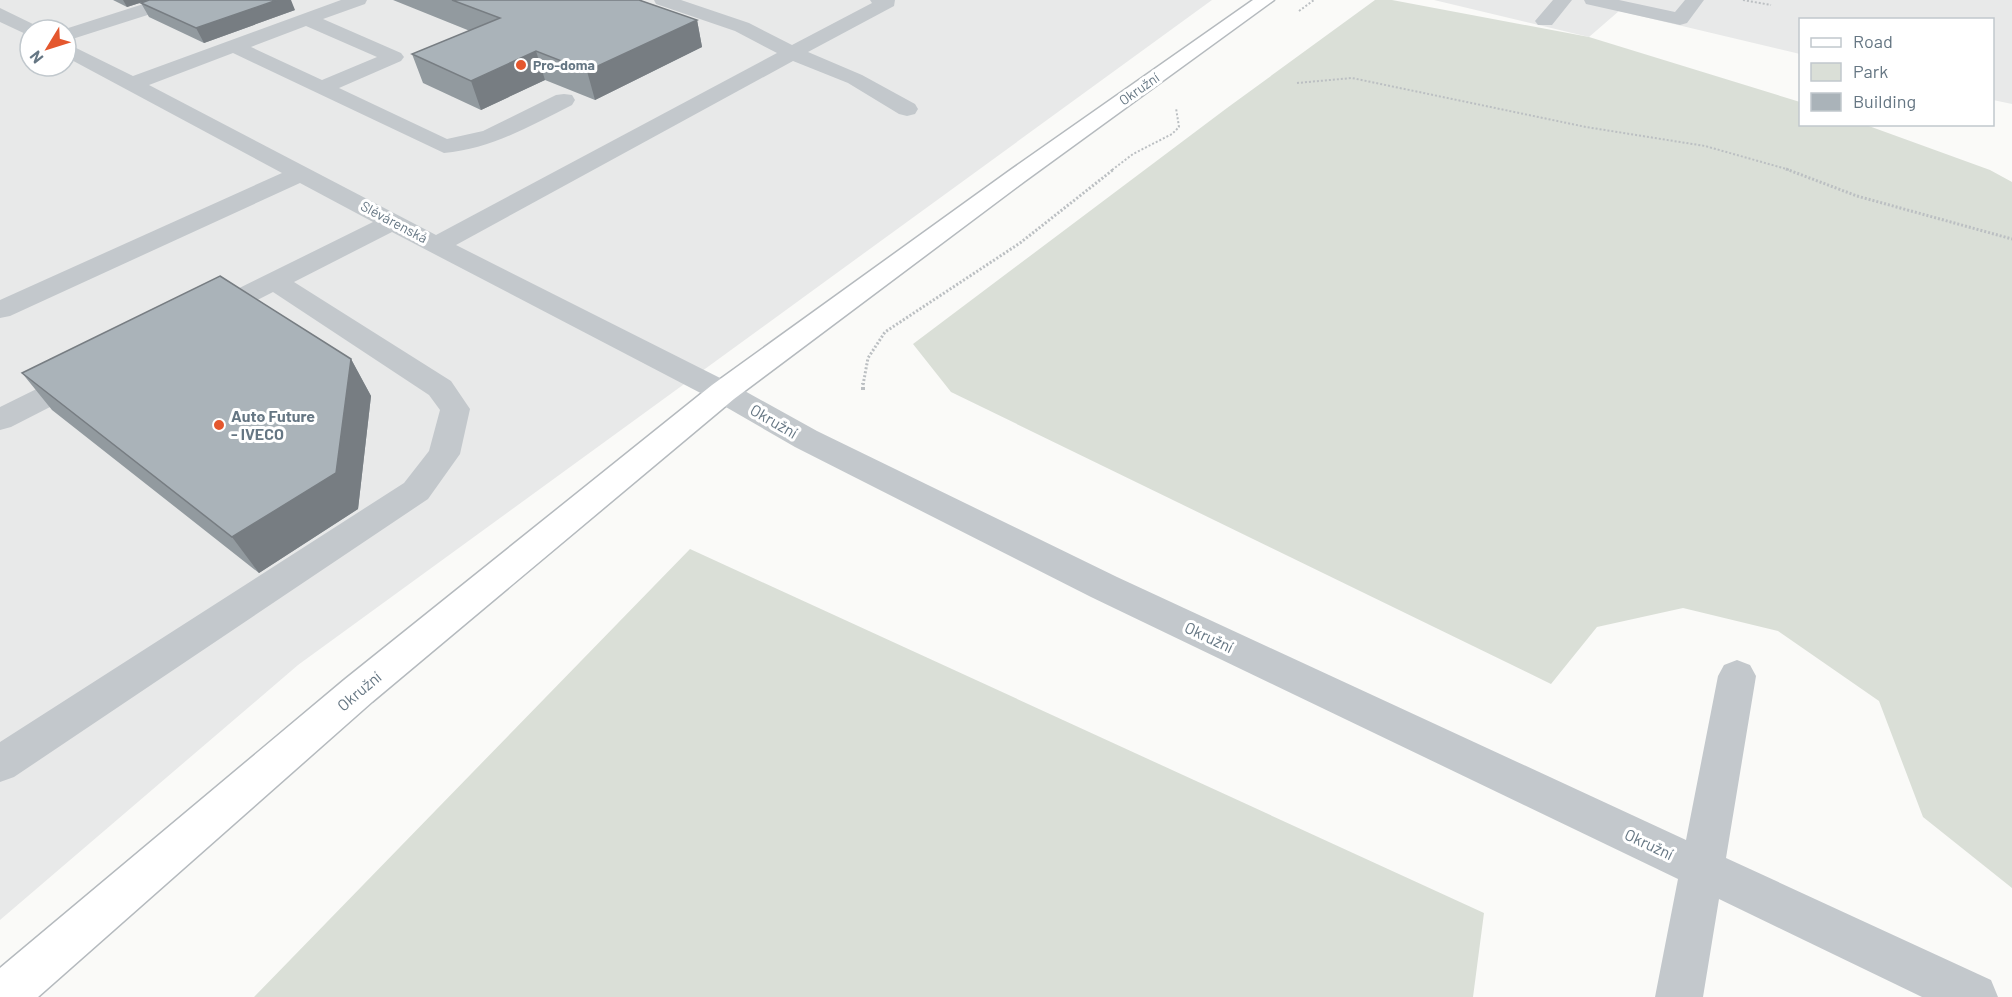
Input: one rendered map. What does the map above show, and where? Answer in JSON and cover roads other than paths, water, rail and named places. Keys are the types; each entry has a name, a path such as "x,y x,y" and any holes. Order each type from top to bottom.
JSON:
{"main road":[{"name":"Okružní","path":"2,997 358,691 723,392 1017,176 1265,0"}],"street":[{"path":"78,31 175,0"},
{"path":"132,84 358,0"},
{"path":"663,0 742,27 792,53 855,79 907,109"},
{"path":"1545,21 1563,0"},
{"path":"1593,0 1680,19 1695,0"},
{"path":"436,244 887,1"},
{"path":"0,14 18,24"},
{"path":"306,19 394,57 321,88"},
{"path":"233,46 444,146 460,146 478,141 564,100"},
{"name":"Slévárenská","path":"78,55 392,222 723,392"},
{"path":"0,310 302,173"},
{"path":"180,329 392,222"},
{"path":"0,764 416,491 444,454 455,409 440,388 274,281"},
{"path":"0,420 106,366"},
{"name":"Okružní","path":"723,392 806,439 1104,587 1974,997"},
{"path":"1679,997 1737,676"}],"place":[{"name":"Pro-doma","path":"521,65"},
{"name":"Auto Future - IVECO","path":"219,425"}]}
